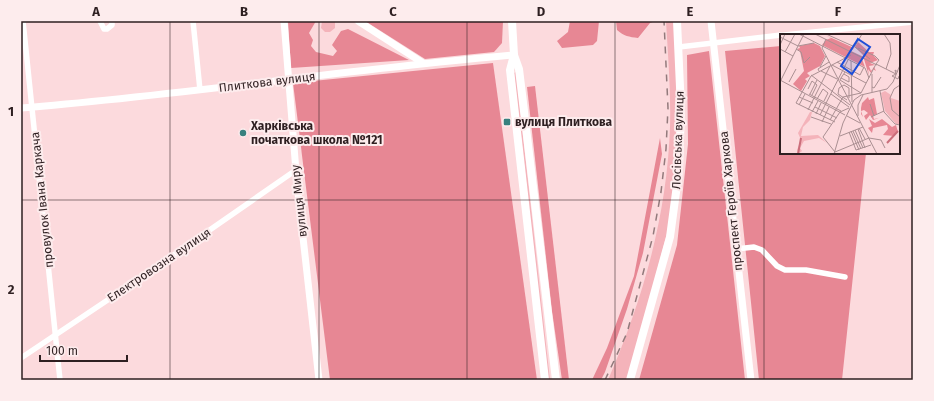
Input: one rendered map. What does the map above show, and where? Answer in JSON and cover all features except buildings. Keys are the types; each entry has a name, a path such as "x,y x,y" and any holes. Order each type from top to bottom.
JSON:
{"main road":[{"path":"512,21 514,55 519,69 556,379"},
{"name":"Лосівська вулиця","path":"632,378 670,237 679,170 681,109 677,21"},
{"path":"514,55 510,70 545,379"}],"street":[{"name":"провулок Івана Каркача","path":"23,21 60,380"},
{"path":"100,21 104,29 107,30 112,25 112,21"},
{"path":"193,21 200,90"},
{"name":"вулиця Миру","path":"284,21 296,170 319,380"},
{"path":"358,21 423,63"},
{"name":"проспект Героїв Харкова","path":"711,21 751,380"},
{"path":"792,34 913,22"},
{"path":"679,47 780,35"},
{"name":"Плиткова вулиця","path":"21,108 33,108 200,90 423,63 514,55"},
{"name":"Електровозна вулиця","path":"21,358 296,170"},
{"path":"736,249 754,247 762,250 777,266 785,270 806,270 845,277"}],"shaded area":[{"path":"288,21 316,21 309,33 313,40 311,46 316,52 333,56 337,51 332,45 341,31 348,29 409,60 291,68"},
{"path":"322,21 335,21 335,28 330,32 325,32 321,28"},
{"path":"365,21 503,21 502,43 494,52 425,59"},
{"path":"570,21 599,21 597,41 593,45 562,48 557,41 568,32"},
{"path":"616,21 655,21 650,23 638,38 627,36 617,30"},
{"path":"666,21 674,21 679,130 670,222 628,380 608,380 621,350 642,288 651,256 664,193 670,127"},
{"path":"780,46 780,154 866,154 842,380 759,380 725,51"},
{"path":"709,51 745,380 639,380 677,245 688,144 687,55"},
{"path":"493,63 537,380 330,380 293,83"},
{"path":"516,72 550,380 548,380 514,73"},
{"path":"535,86 569,380 562,380 552,311 527,87"},
{"path":"660,138 662,154 643,253 627,309 605,372 601,380 592,380 607,348 634,276"}],"railway":[{"path":"605,380 627,333 653,236 661,192 666,149 668,108 664,21"}],"place":[{"name":"вулиця Плиткова","path":"507,122"},
{"name":"Харківська початкова школа №121","path":"243,133"}]}
